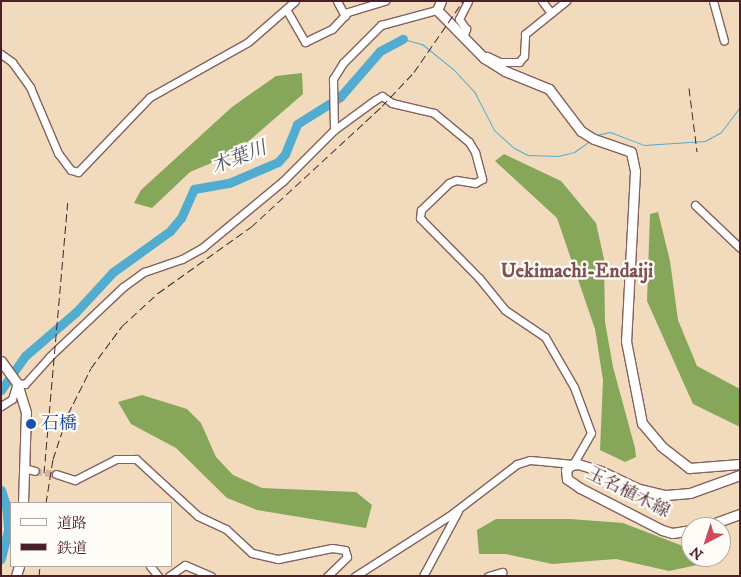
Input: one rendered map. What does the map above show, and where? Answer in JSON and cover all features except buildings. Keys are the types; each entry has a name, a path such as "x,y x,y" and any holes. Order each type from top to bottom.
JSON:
{"main road":[{"path":"439,6 475,50 505,71 549,89 588,135 631,152 635,171 626,340 642,424 661,446 689,468 740,464"},
{"path":"4,364 15,381 26,412 23,502"},
{"name":"玉名植木線","path":"681,532 672,533 662,530 580,488 565,474 573,464 601,470 652,494 690,493 740,475"}],"street":[{"path":"1,54 12,62 30,87 58,153 71,170 78,172 150,97 228,55 295,1"},
{"path":"337,1 345,16"},
{"path":"286,9 305,42 332,29 345,16 385,1"},
{"path":"463,37 466,29 459,19 468,1"},
{"path":"542,1 551,13"},
{"path":"475,50 500,62 520,62 524,56 525,34 566,1"},
{"path":"713,1 724,41"},
{"path":"334,130 333,79 343,64 381,24 439,6"},
{"path":"1,406 12,399 15,381 25,384 49,357 137,276 182,259 239,219 334,130 382,96 392,103 434,113 469,142 475,152 482,180 479,183 456,180 449,183 421,210 420,218 479,278 504,310 545,337 574,387 590,425 590,440 573,464 523,461 459,509 354,576"},
{"path":"695,205 740,248"},
{"path":"56,474 75,480 116,459 136,458 198,516 226,529 252,553 278,559 332,548 345,550 347,557 327,576"},
{"path":"24,468 35,471"},
{"path":"423,576 459,509"},
{"path":"169,576 185,565 211,576"},
{"path":"488,576 502,572 501,576"}],"green space":[{"path":"302,73 303,94 235,153 190,172 152,208 134,203 141,190 232,107 276,76"},
{"path":"504,154 561,181 596,223 604,259 605,322 613,367 635,448 636,457 625,462 600,450 603,380 595,329 557,218 495,161"},
{"path":"658,212 670,261 678,320 697,366 740,389 740,427 693,404 647,301 650,214"},
{"path":"142,395 187,409 201,423 216,457 233,475 262,488 356,492 372,505 366,528 257,510 227,498 176,448 131,424 118,402"},
{"path":"496,519 570,519 623,523 681,545 681,567 688,567 669,571 616,559 552,564 506,554 479,554 477,530"}],"waterway":[{"path":"403,39 422,44 453,69 475,93 494,130 514,148 528,155 558,156 574,152 590,141"},
{"name":"木葉川","path":"1,390 25,356 76,312 113,272 170,231 181,218 194,189 229,183 278,162 285,154 297,124 340,97 380,51 403,39"},
{"path":"596,135 610,132 644,145 705,141 721,132 740,107"},
{"name":"木葉川","path":"1,490 6,505 8,530 1,559"}],"tunnel":[{"path":"35,471 56,474"}],"railway":[{"path":"46,502 53,459 68,414 91,368 122,326 158,293 251,227 382,106 414,72 463,1"},
{"path":"689,88 697,151"},
{"path":"44,473 68,201"},
{"path":"39,576 40,567"}],"place":[{"name":"石橋","path":"31,424"}],"district":[{"name":"Uekimachi-Endaiji","path":"577,271"}]}
